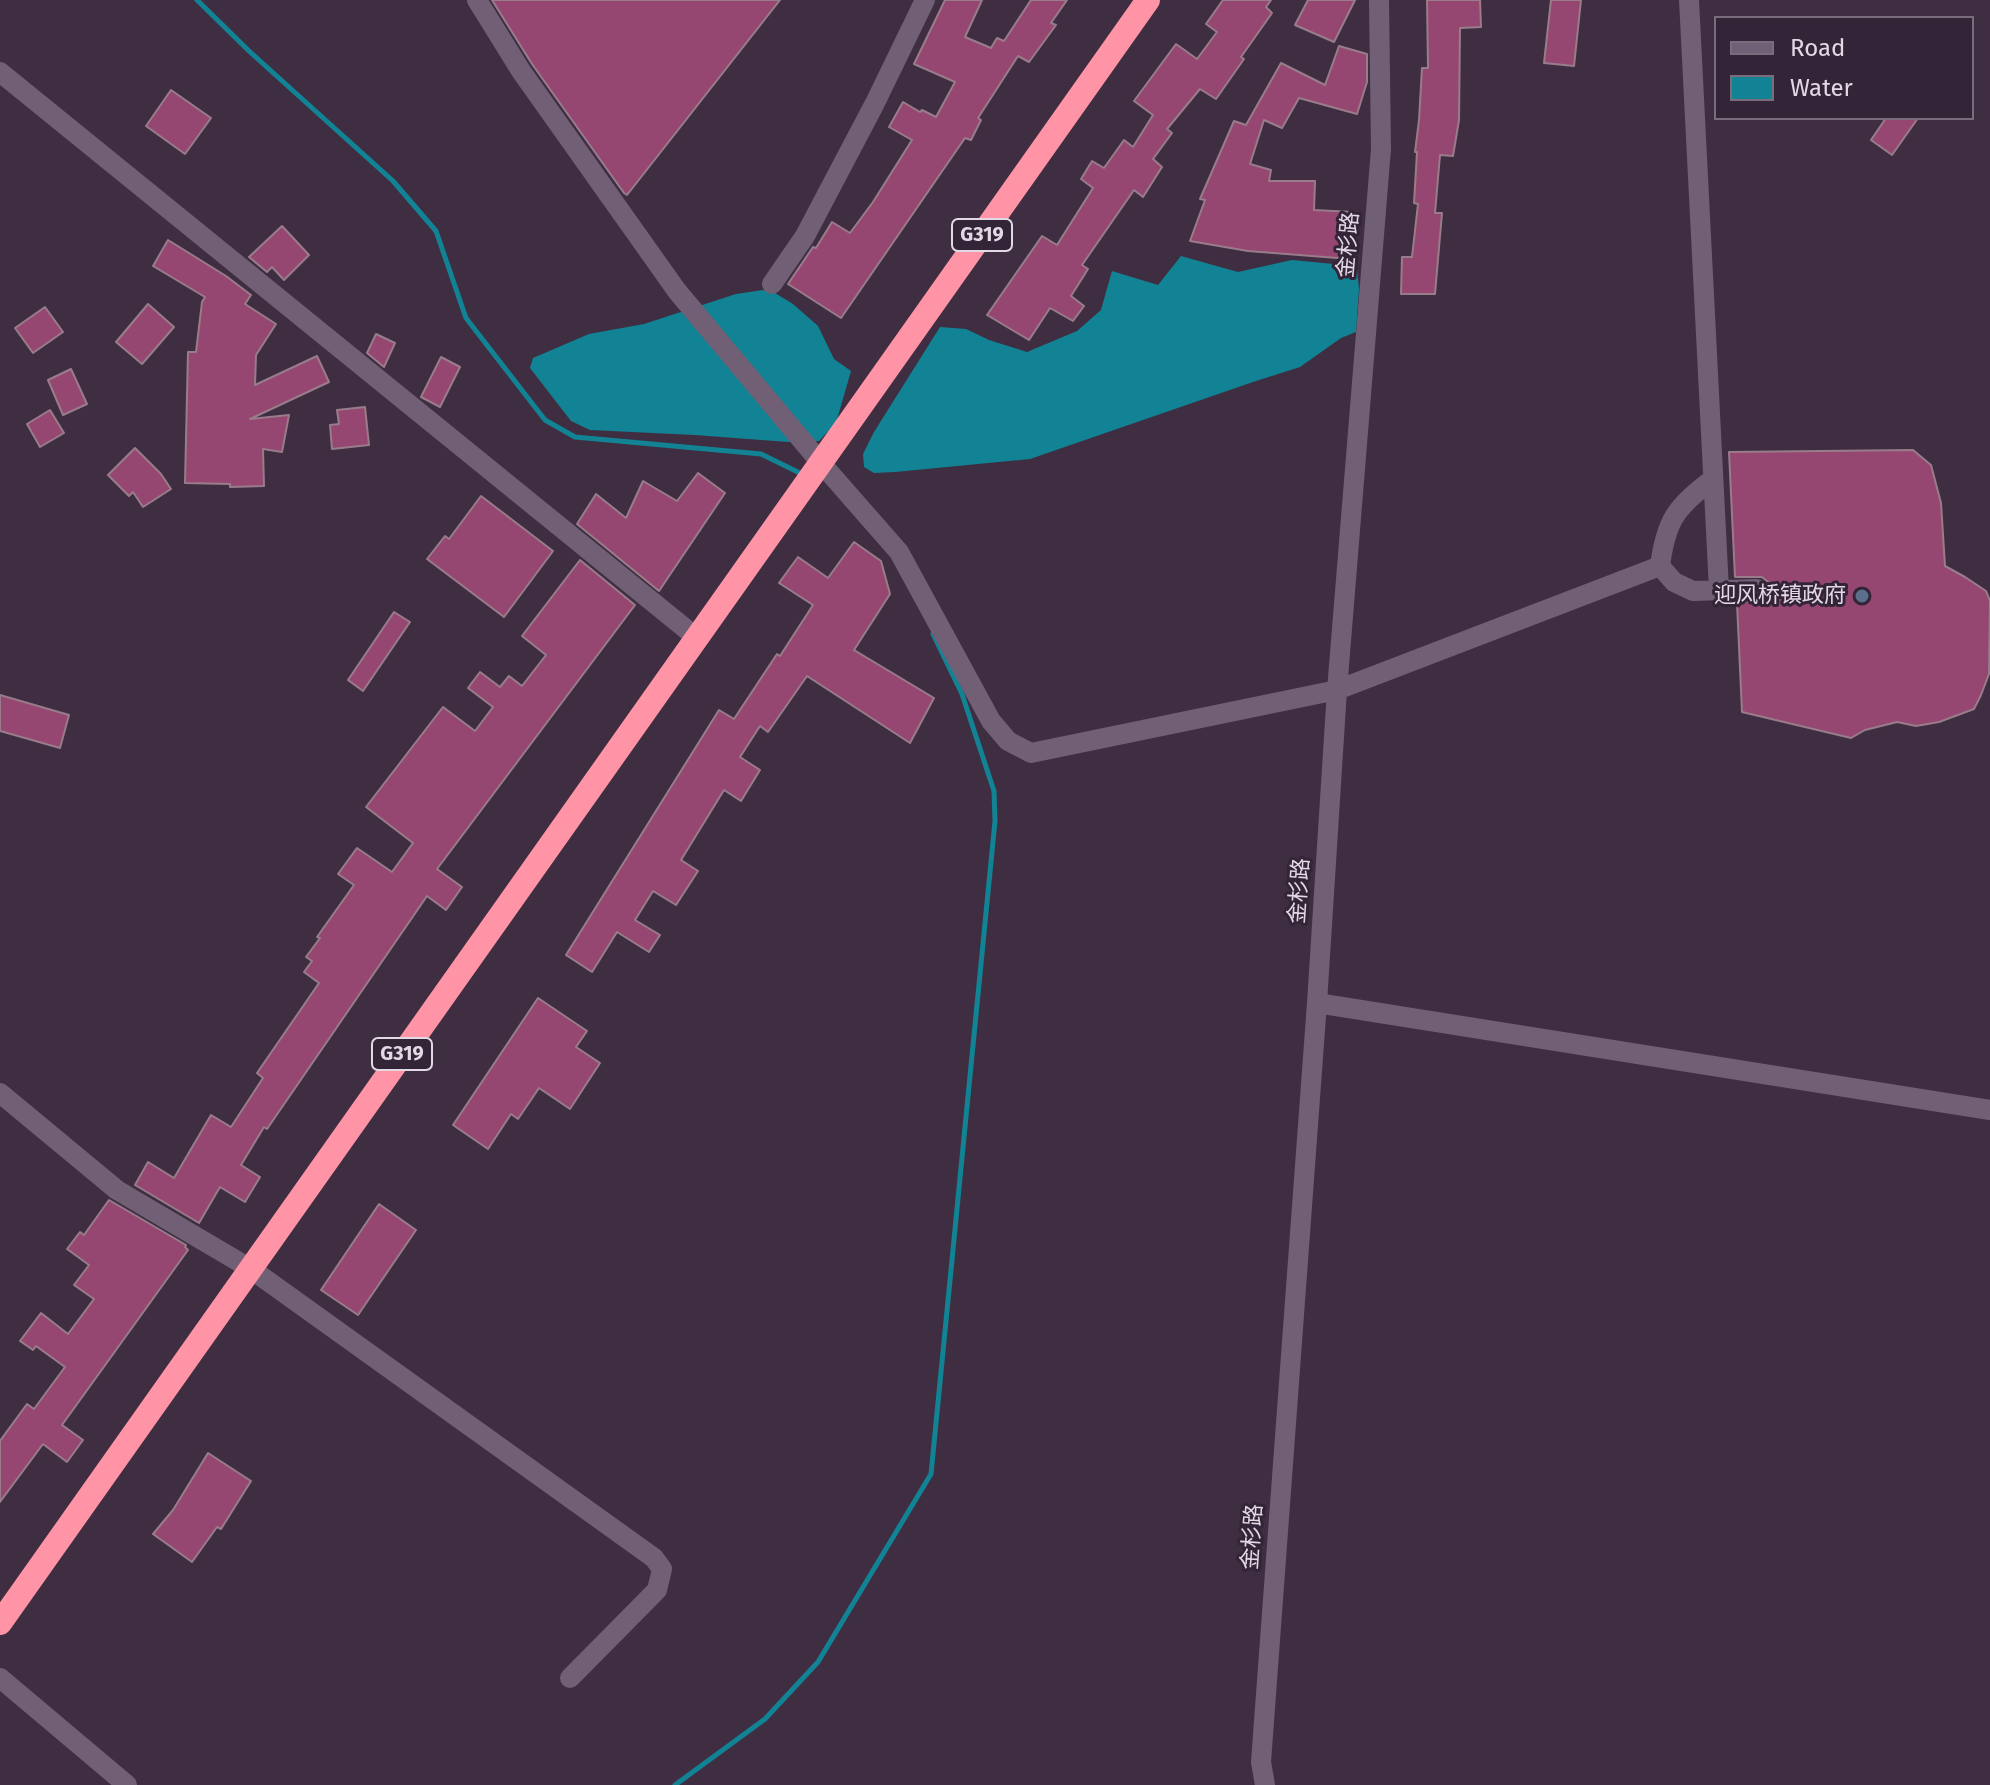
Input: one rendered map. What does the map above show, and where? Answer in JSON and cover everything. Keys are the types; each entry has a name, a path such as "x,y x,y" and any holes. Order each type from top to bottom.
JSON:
{"highway":[{"name":"G319","path":"0,1623 1148,0"}],"street":[{"path":"477,0 521,71 677,291 814,473 899,552 991,721 1008,741 1031,753 1337,690 1660,566"},
{"path":"772,284 805,236 925,0"},
{"name":"金杉路","path":"1265,1785 1261,1762 1337,690 1381,149 1379,0"},
{"path":"1689,0 1719,590"},
{"path":"0,72 697,638"},
{"path":"1713,479 1675,513 1664,538 1660,566 1674,582 1693,591 1757,589"},
{"path":"1317,1003 1990,1110"},
{"path":"0,1093 117,1190 251,1269 654,1558 662,1569 657,1590 570,1678"},
{"path":"0,1678 127,1785"}],"water":[{"path":"1181,256 1238,272 1292,260 1357,269 1356,332 1341,338 1300,367 1030,459 895,472 874,473 864,467 863,454 874,432 940,327 966,329 1027,352 1077,331 1101,310 1112,271 1158,285"},
{"path":"763,290 793,304 818,326 834,359 851,371 836,423 819,441 788,442 590,430 571,421 530,368 533,358 589,334 644,324 736,294"}],"building":[{"path":"492,0 780,0 627,195 532,64"},
{"path":"945,0 982,0 965,37 991,48 997,38 1004,41 1031,0 1067,0 1051,23 1056,25 1029,62 1018,56 978,118 981,120 971,140 965,138 841,318 788,284 832,222 850,233 873,202 912,140 889,127 903,102 936,117 955,82 914,64"},
{"path":"1223,0 1271,0 1266,7 1272,13 1216,99 1200,89 1167,129 1172,133 1153,159 1162,167 1143,197 1134,190 1082,265 1088,269 1071,296 1084,306 1073,321 1050,308 1029,340 987,315 1042,236 1057,245 1093,188 1081,179 1092,161 1104,168 1124,140 1133,147 1153,115 1134,101 1176,44 1197,59 1217,32 1206,24"},
{"path":"1308,0 1355,0 1334,42 1295,25"},
{"path":"1427,0 1480,0 1481,27 1460,28 1459,120 1453,156 1440,155 1435,213 1442,213 1435,294 1401,294 1402,257 1412,257 1418,204 1414,203 1415,152 1422,68 1428,68"},
{"path":"1551,0 1581,0 1574,66 1544,63"},
{"path":"1339,46 1367,54 1367,82 1357,114 1299,98 1282,128 1264,120 1250,164 1271,170 1269,181 1315,181 1314,210 1353,212 1350,259 1248,251 1190,241 1205,200 1200,199 1234,121 1246,125 1281,63 1325,85"},
{"path":"171,90 211,118 185,154 146,126"},
{"path":"1885,120 1917,120 1892,155 1871,140"},
{"path":"282,226 309,255 284,280 272,267 267,272 249,257"},
{"path":"168,240 251,295 245,304 276,324 256,355 255,385 317,356 329,382 250,419 289,415 282,452 263,449 264,486 185,483 188,352 196,352 205,297 153,266"},
{"path":"148,304 174,327 142,364 116,342"},
{"path":"45,307 63,332 33,353 15,328"},
{"path":"376,334 395,343 384,367 367,353"},
{"path":"441,357 460,367 440,407 421,397"},
{"path":"71,369 87,404 63,415 48,380"},
{"path":"365,407 369,445 332,449 330,425 339,424 337,410"},
{"path":"50,410 64,433 40,447 27,424"},
{"path":"135,448 171,489 143,507 133,492 129,496 108,475"},
{"name":"迎风桥镇政府","path":"1913,450 1931,465 1941,503 1945,566 1986,591 1990,601 1989,674 1974,709 1939,722 1916,726 1897,722 1865,730 1851,738 1742,712 1737,603 1763,600 1770,588 1762,577 1735,577 1729,452"},
{"path":"698,473 725,493 659,591 577,524 596,494 626,518 643,481 677,501"},
{"path":"481,496 553,551 504,617 427,559 445,536 449,539"},
{"path":"854,542 881,561 890,594 854,650 934,698 910,743 807,676 768,732 760,726 740,757 760,770 741,801 724,790 681,860 698,871 676,905 653,891 635,920 660,935 649,952 617,932 592,972 566,955 719,710 734,719 813,605 779,583 798,557 828,578"},
{"path":"580,560 635,605 437,869 462,887 446,910 427,896 267,1129 264,1127 241,1165 260,1177 245,1202 220,1187 199,1223 135,1185 148,1162 174,1178 211,1115 231,1127 263,1078 257,1073 319,983 304,972 312,961 306,957 354,885 338,874 357,848 392,872 413,843 366,807 443,707 475,731 493,707 468,688 480,672 500,687 509,676 522,686 546,655 522,636"},
{"path":"394,612 410,622 363,691 348,680"},
{"path":"0,695 69,715 60,748 0,731"},
{"path":"538,998 587,1031 576,1047 600,1063 570,1109 539,1088 518,1119 511,1114 488,1149 453,1125"},
{"path":"109,1200 186,1245 188,1250 62,1425 83,1440 67,1462 43,1444 0,1502 0,1441 27,1404 34,1409 65,1367 36,1346 33,1350 20,1341 41,1313 68,1334 94,1299 74,1285 89,1265 67,1249 80,1232 84,1235"},
{"path":"379,1204 416,1230 358,1315 321,1290"},
{"path":"208,1453 251,1481 221,1529 217,1527 192,1562 153,1534 173,1510"}],"waterway":[{"path":"197,0 393,181 436,231 466,318 545,420 575,437 761,454 804,475"},
{"path":"675,1785 765,1719 818,1662 931,1474 995,821 994,791 962,694 933,634"}],"place":[{"name":"迎风桥镇政府","path":"1862,596"}]}
